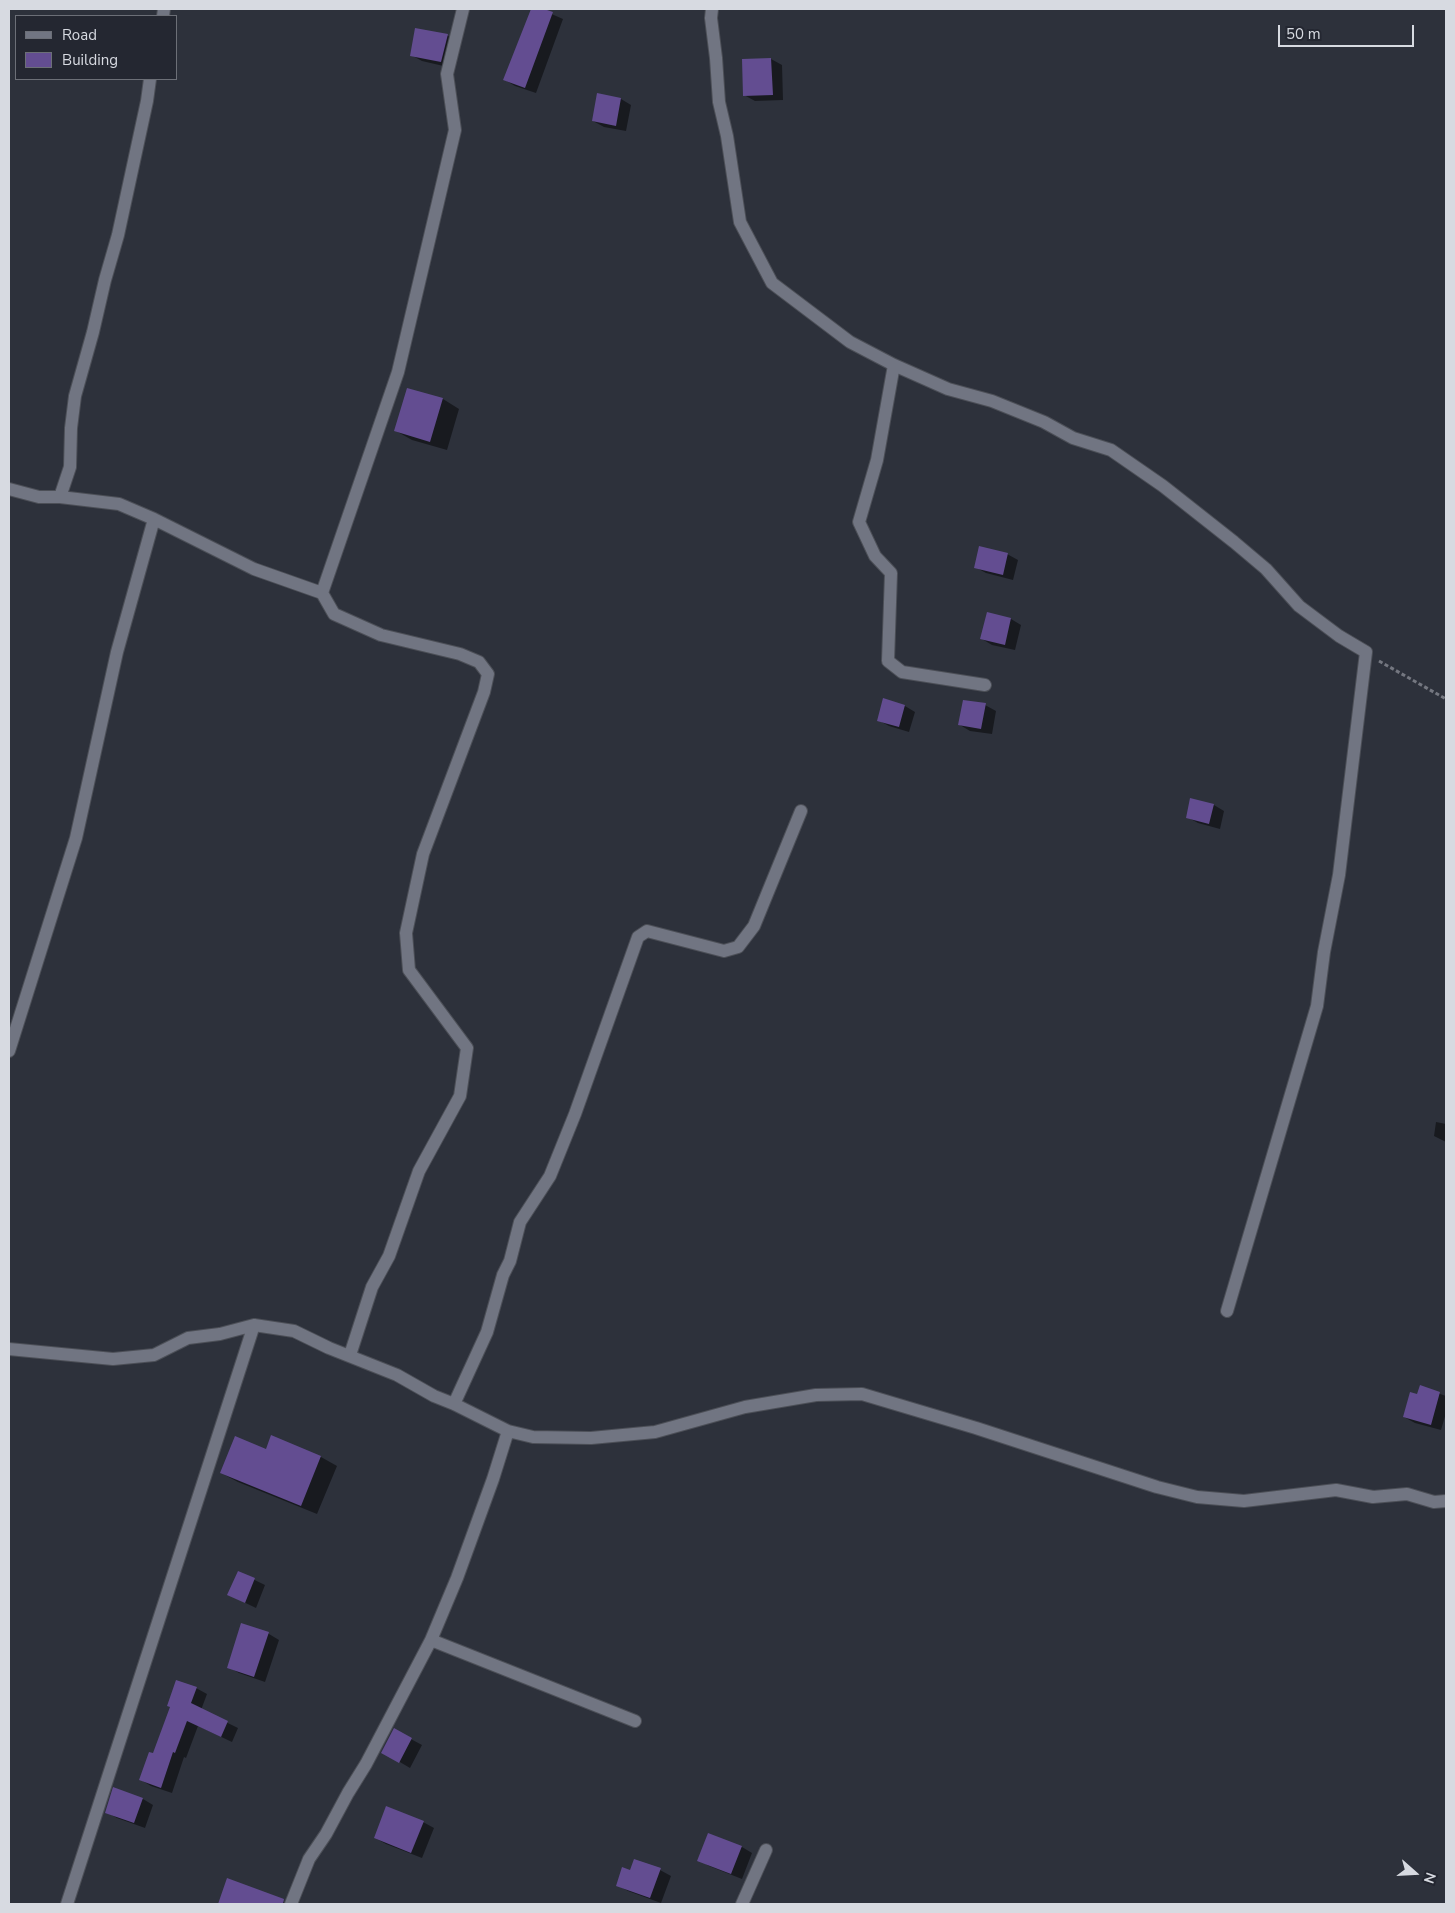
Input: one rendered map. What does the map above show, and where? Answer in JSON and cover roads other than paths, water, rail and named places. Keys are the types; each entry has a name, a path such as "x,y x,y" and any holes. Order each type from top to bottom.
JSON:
{"street":[{"path":"322,593 398,372 455,130 447,74 463,9"},
{"path":"712,9 719,102 727,136 740,222 772,283 850,342 894,365 948,389 992,401 1044,422 1073,438 1111,450 1164,486 1234,542 1266,569 1299,606 1339,636 1366,652 1339,875 1324,952 1317,1006 1227,1311"},
{"path":"60,497 70,468 71,428 75,396 118,234 150,80"},
{"path":"894,365 877,460 859,522 875,556 891,573 888,661 902,672 985,685"},
{"path":"9,489 39,496 119,504 154,519 254,569 322,593 334,614 381,635 460,654 478,662 488,674 484,692 423,854 406,933 409,970 467,1048 460,1096 419,1171 389,1256 372,1287 350,1356"},
{"path":"9,1051 76,838 117,652 154,519"},
{"path":"454,1404 487,1332 503,1275 510,1261 520,1222 550,1176 571,1123 638,937 647,931 724,951 738,947 754,926 800,810"},
{"path":"67,1904 254,1325"},
{"path":"9,1349 113,1359 154,1355 188,1338 220,1334 254,1325 294,1331 329,1348 397,1376 508,1431 533,1437 591,1438 655,1432 745,1407 816,1395 862,1394 985,1431 1157,1487 1197,1497 1244,1500 1336,1490 1373,1497 1407,1494 1434,1502 1446,1500"},
{"path":"291,1904 309,1859 326,1834 366,1764 430,1640 457,1578 508,1431"},
{"path":"430,1640 635,1721"},
{"path":"742,1904 766,1850"}]}
